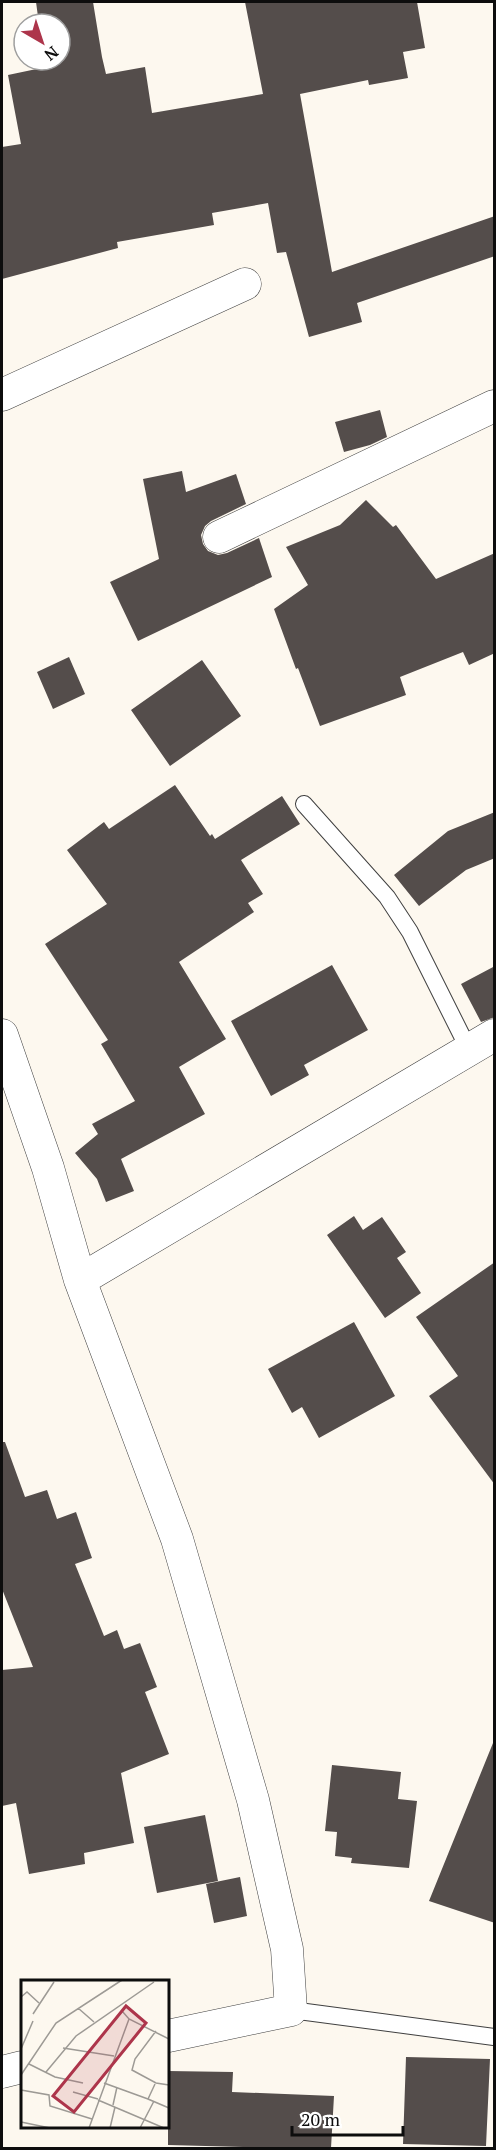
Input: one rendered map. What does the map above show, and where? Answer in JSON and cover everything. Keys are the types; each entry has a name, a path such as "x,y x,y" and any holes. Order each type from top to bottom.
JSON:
{"street":[{"path":"2,395 245,284"},
{"path":"219,537 495,406"},
{"path":"2,1035 48,1168 80,1280 177,1539 253,1800 286,1950 291,2010 170,2036"},
{"path":"80,1280 482,1043"},
{"path":"2,2072 21,2067"}],"lane":[{"path":"304,804 387,897 482,1043"},
{"path":"291,2010 495,2037"}],"building":[{"path":"36,2 93,2 106,74 145,67 152,113 263,94 245,2 417,2 425,48 403,52 408,78 369,85 368,80 300,94 332,272 495,216 495,256 357,303 362,322 309,337 286,252 277,253 268,203 212,213 214,225 117,242 118,248 2,279 2,147 21,144 8,75 22,72 72,72 72,12 37,12"},
{"path":"380,410 387,437 370,445 344,452 335,422"},
{"path":"182,471 186,492 236,474 246,504 205,526 201,535 203,544 208,551 218,555 259,538 272,577 138,641 110,582 159,559 143,479"},
{"path":"366,500 393,527 396,525 436,579 495,553 495,653 469,665 463,652 400,677 406,695 320,726 274,609 308,585 286,547 340,525"},
{"path":"69,657 85,694 53,709 37,672"},
{"path":"202,660 241,716 170,766 131,710"},
{"path":"175,785 210,836 212,834 215,839 282,796 300,824 241,860 263,894 248,903 254,912 179,962 226,1039 179,1067 205,1114 121,1159 134,1191 106,1202 97,1179 75,1153 98,1134 92,1124 135,1101 101,1044 108,1040 45,944 107,904 67,850 104,822 109,829"},
{"path":"495,812 495,858 466,870 419,906 394,875 448,831"},
{"path":"332,965 368,1030 304,1065 309,1075 271,1096 231,1021"},
{"path":"495,966 495,1017 481,1022 461,984"},
{"path":"354,1216 363,1230 382,1217 406,1252 397,1258 421,1293 385,1318 327,1235"},
{"path":"495,1262 495,1485 429,1396 458,1376 416,1317"},
{"path":"354,1322 395,1396 319,1438 302,1407 292,1413 268,1369"},
{"path":"2,1442 5,1442 25,1497 47,1490 57,1519 76,1512 92,1558 75,1564 104,1636 117,1630 124,1649 140,1643 157,1687 145,1692 169,1754 121,1773 134,1843 84,1853 85,1864 29,1874 16,1803 2,1806 2,1670 33,1667 2,1589"},
{"path":"493,1743 495,1743 495,1923 429,1901"},
{"path":"332,1765 401,1772 398,1799 417,1801 409,1868 351,1863 352,1858 335,1856 337,1832 325,1831"},
{"path":"205,1815 218,1881 157,1893 144,1827"},
{"path":"240,1877 247,1916 214,1923 206,1884"},
{"path":"406,2057 490,2059 486,2146 403,2144"},
{"path":"170,2071 233,2072 232,2092 334,2096 331,2148 168,2145"}]}
